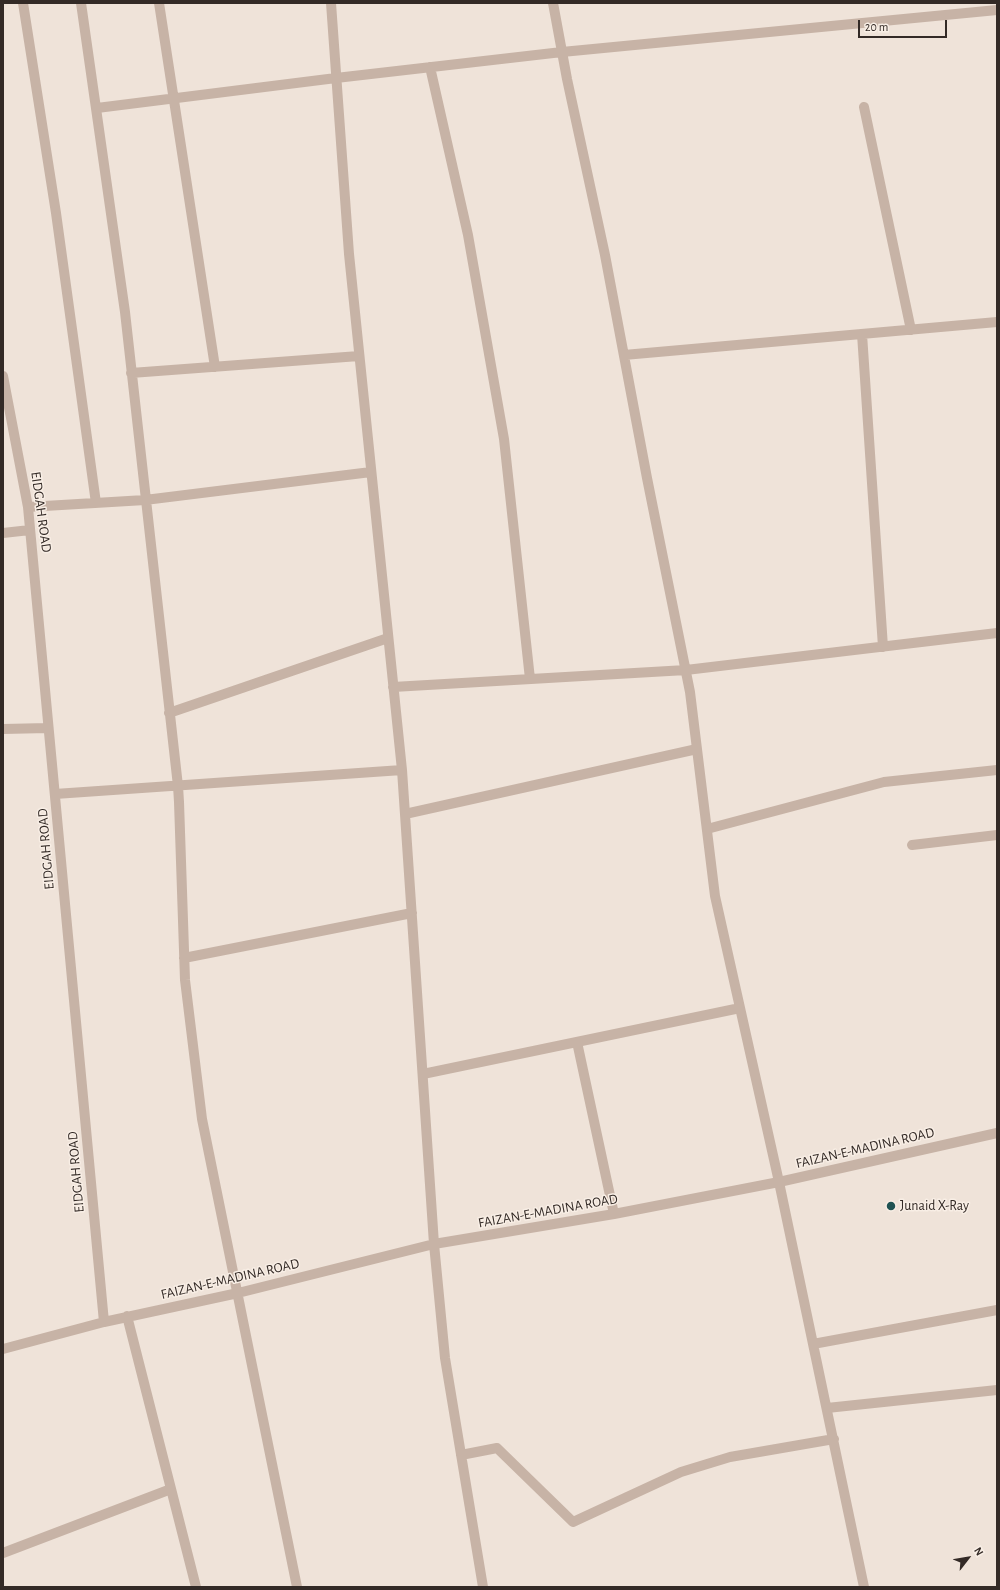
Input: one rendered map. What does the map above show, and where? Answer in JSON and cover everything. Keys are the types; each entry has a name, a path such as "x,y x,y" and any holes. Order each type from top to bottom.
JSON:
{"street":[{"path":"22,3 56,213 96,503"},
{"path":"80,3 97,108 125,312 178,786 185,980 202,1119 297,1587"},
{"path":"159,3 216,367"},
{"path":"331,3 349,254 402,770 434,1244 445,1358 483,1587"},
{"path":"553,3 605,255 648,485 690,692 715,896 779,1182 864,1587"},
{"path":"97,108 336,78 562,52 997,10"},
{"path":"430,67 468,234 504,438 530,679"},
{"path":"864,107 912,330"},
{"path":"624,355 997,322"},
{"path":"862,334 883,647"},
{"path":"132,373 359,356"},
{"name":"EIDGAH ROAD","path":"3,376 28,507 104,1322"},
{"path":"28,507 146,500 371,472"},
{"path":"3,533 30,530"},
{"path":"393,687 686,670 997,634"},
{"path":"169,713 388,638"},
{"path":"3,729 48,728"},
{"path":"405,814 697,749"},
{"path":"55,794 402,770"},
{"path":"707,829 884,782 997,770"},
{"path":"912,845 997,834"},
{"path":"184,958 412,913"},
{"path":"423,1074 740,1008"},
{"path":"577,1042 614,1214"},
{"name":"FAIZAN-E-MADINA ROAD","path":"3,1349 127,1316 238,1294 434,1244 614,1214 779,1182 997,1133"},
{"path":"813,1344 997,1310"},
{"path":"127,1316 196,1587"},
{"path":"827,1408 997,1390"},
{"path":"461,1455 497,1448 573,1522 688,1470 730,1457 834,1439"},
{"path":"3,1553 171,1489"}],"place":[{"name":"Junaid X-Ray","path":"891,1206"}]}
